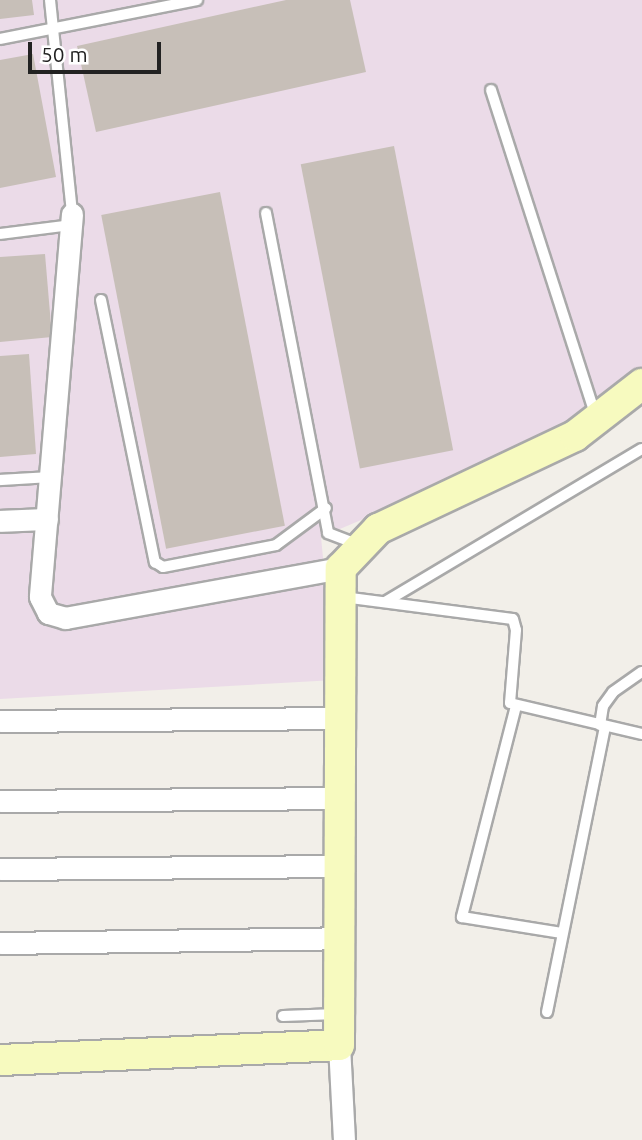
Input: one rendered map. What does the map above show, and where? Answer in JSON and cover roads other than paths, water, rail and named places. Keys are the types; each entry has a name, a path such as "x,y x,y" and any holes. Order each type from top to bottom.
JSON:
{"street":[{"path":"72,220 40,597 48,613 65,618 341,582"},
{"path":"344,1140 339,1045 341,582 361,546 378,529 575,436 642,384"},
{"path":"0,521 47,519"},
{"path":"0,721 340,718"},
{"path":"0,801 340,798"},
{"path":"0,869 340,866"},
{"path":"0,943 340,939"},
{"path":"0,1060 339,1045"}],"lane":[{"path":"0,234 72,220 50,0"},
{"path":"0,38 197,0"},
{"path":"491,90 597,419"},
{"path":"266,214 326,508 328,533 361,546"},
{"path":"101,300 155,562 163,567 276,545 326,508"},
{"path":"385,602 642,449"},
{"path":"0,480 50,477"},
{"path":"341,582 385,602 513,619 516,630 508,691 516,706 461,917 562,933"},
{"path":"547,1012 602,725 603,706 612,692 642,672"},
{"path":"516,706 642,734"},
{"path":"284,1016 339,1014"}]}
